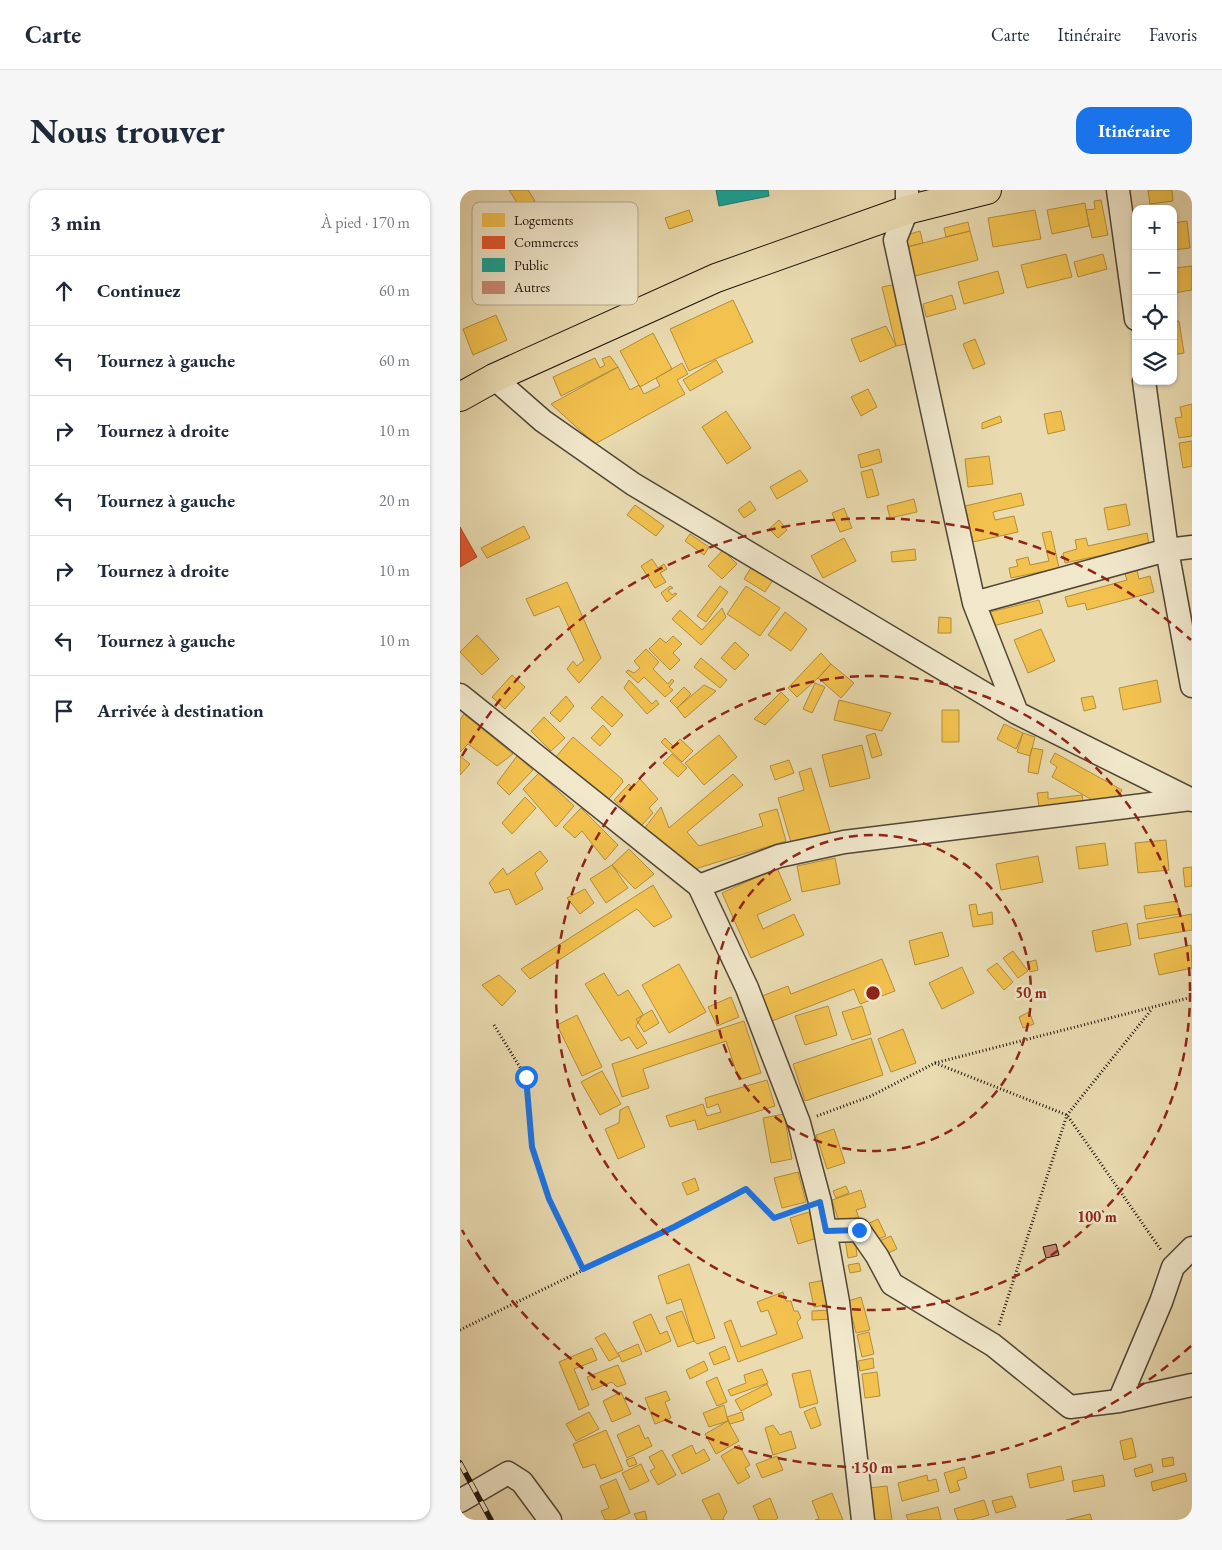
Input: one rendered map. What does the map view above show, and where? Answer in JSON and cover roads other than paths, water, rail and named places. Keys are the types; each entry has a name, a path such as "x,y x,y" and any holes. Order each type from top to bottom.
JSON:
{"highway":[{"path":"460,397 494,378 716,278 907,200 987,190"}],"street":[{"path":"1118,190 1133,295"},
{"path":"907,200 895,240 974,602 1016,712"},
{"path":"494,378 543,421 633,484 1016,712 1192,800"},
{"path":"1145,385 1167,550 1192,686"},
{"path":"974,602 1167,550 1192,547"},
{"path":"460,694 699,886 747,988 799,1123 820,1202 838,1302 863,1520"},
{"path":"699,886 779,856 844,842 1192,800"},
{"path":"826,1231 859,1230 877,1256 892,1284 993,1345 1070,1407 1119,1401 1192,1385"},
{"path":"1119,1401 1161,1302 1173,1267 1192,1248"},
{"path":"460,1501 508,1473 522,1482 550,1520"}],"railway":[{"path":"460,1463 491,1520"}]}
